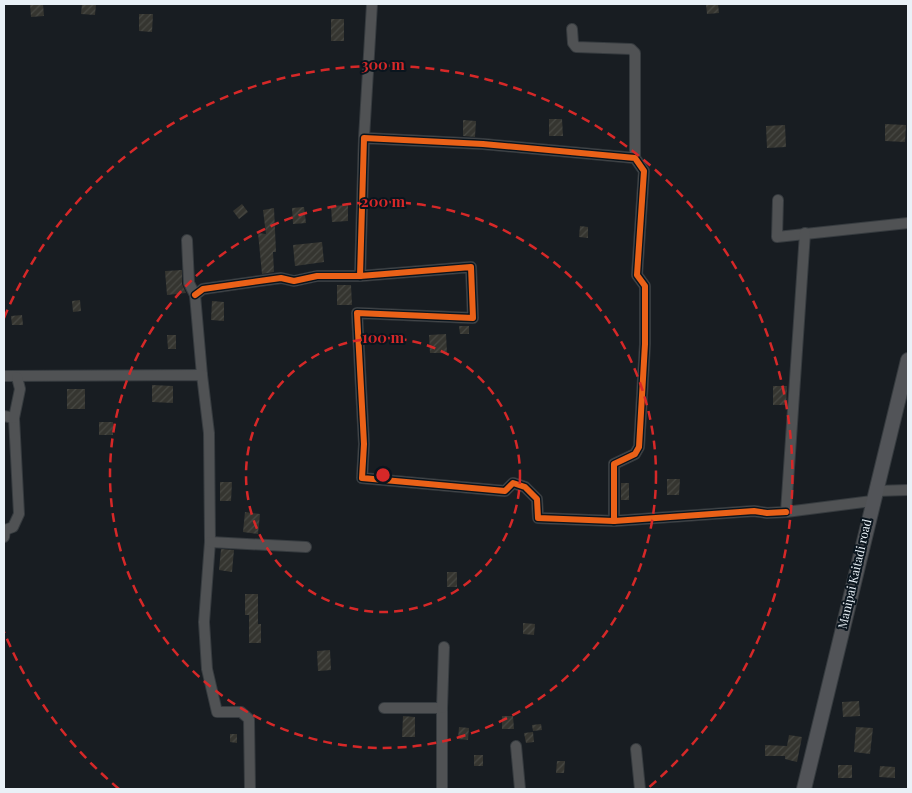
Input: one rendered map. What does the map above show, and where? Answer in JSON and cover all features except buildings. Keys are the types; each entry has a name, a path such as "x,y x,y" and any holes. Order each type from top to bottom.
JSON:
{"main road":[{"name":"Manipai Kaitadi road","path":"804,789 873,496 908,360"}],"street":[{"path":"360,276 364,138 372,4"},
{"path":"572,29 573,43 576,47 631,49 635,53 635,158 644,171 637,275 646,286 646,344 639,447 635,454 614,464 614,521"},
{"path":"364,138 483,144 635,158"},
{"path":"778,200 777,236 908,223"},
{"path":"786,512 805,233"},
{"path":"187,240 189,283 195,295 209,433 210,542 204,622 207,669 217,712 241,712 249,719 250,789"},
{"path":"195,295 203,289 282,278 294,281 317,276 360,276 471,267 473,318 357,313 364,444 362,478 505,491 513,483 525,487 537,499 538,518 614,521 754,510 767,513 786,512 908,490"},
{"path":"4,376 202,375"},
{"path":"4,537 5,530 13,527 19,514 9,417 20,389 17,377"},
{"path":"210,542 306,547"},
{"path":"442,789 444,647"},
{"path":"384,708 442,708"},
{"path":"516,746 520,789"},
{"path":"636,749 640,789"}],"cycle path":[{"path":"360,276 364,138 483,144 635,158 644,171 637,275 645,286 645,344 639,447 635,454 614,464 614,521"},
{"path":"195,295 203,289 281,278 294,281 317,276 360,276 471,267 473,318 357,313 364,444 362,478 505,491 513,483 525,487 537,499 538,518 614,521 754,511 767,513 786,512"}]}
